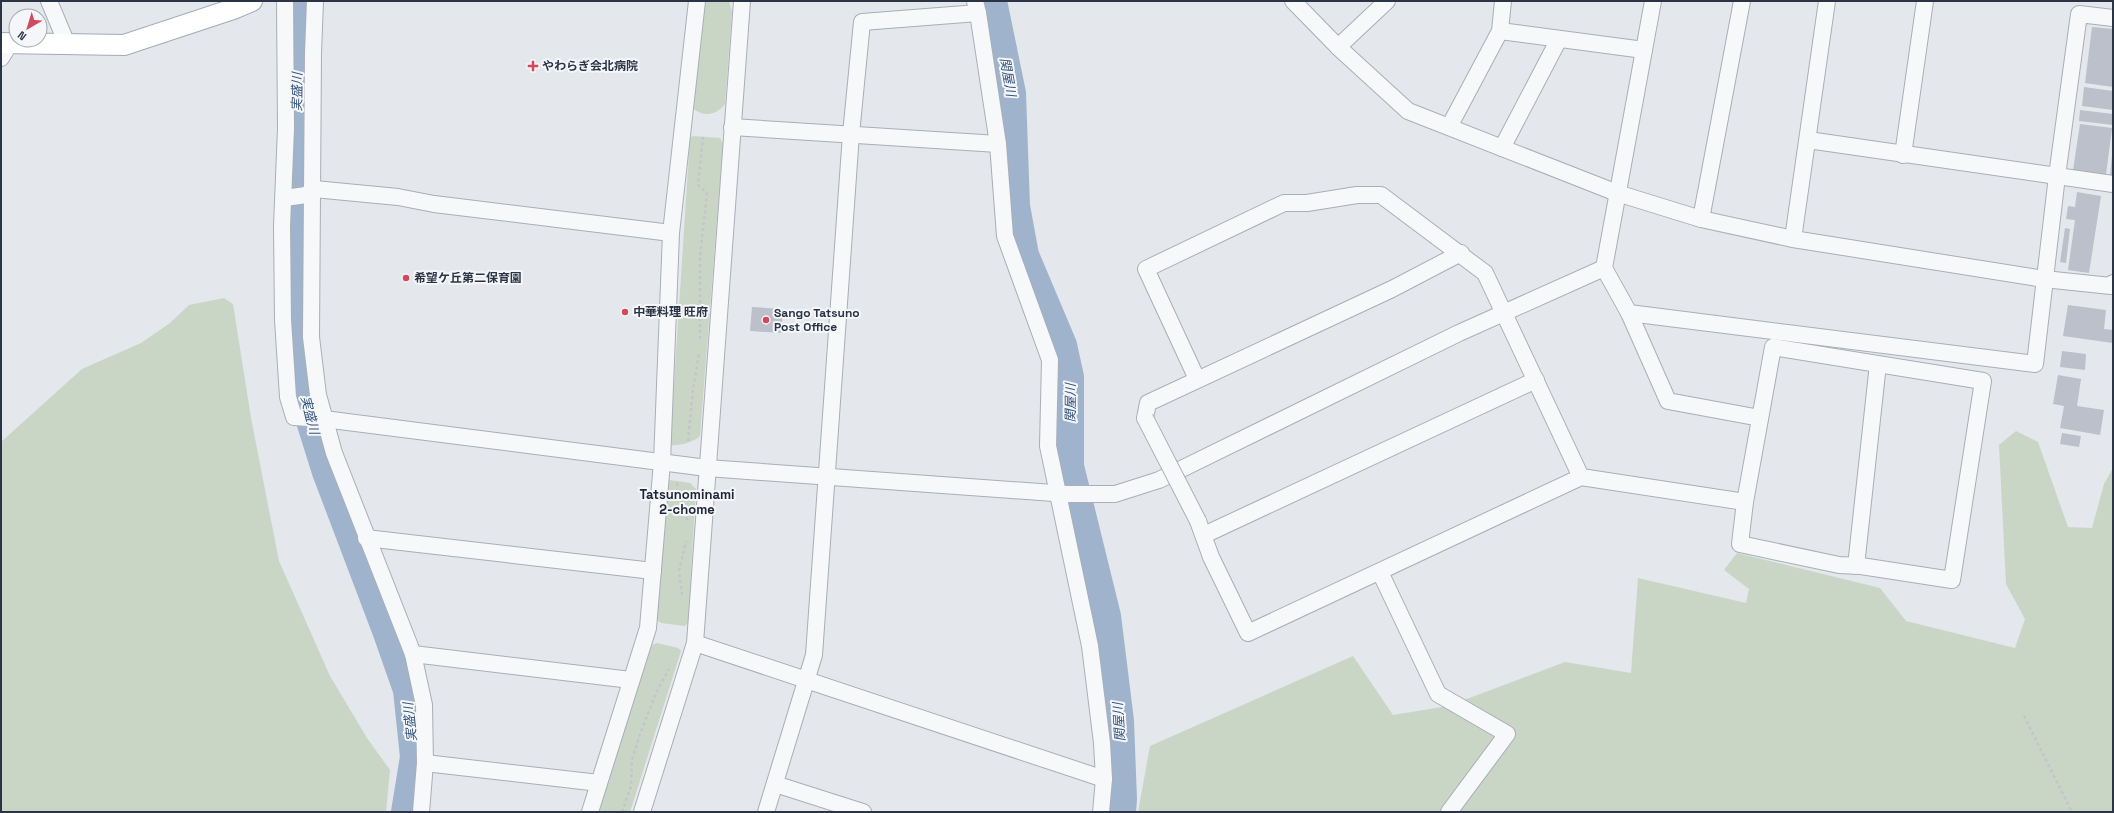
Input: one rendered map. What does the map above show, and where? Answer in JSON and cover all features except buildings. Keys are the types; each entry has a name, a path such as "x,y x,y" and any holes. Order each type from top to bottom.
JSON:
{"main road":[{"path":"4,48 67,44 124,45 233,9 252,1"}],"street":[{"path":"49,1 67,44"},
{"path":"286,1 285,198 282,226 283,320 288,397 294,418 320,419 707,468 826,475 1087,496 1116,494 1159,480 1503,313 1604,268"},
{"path":"316,1 313,53 310,192 312,337 320,419 413,654 424,705 426,763 420,812"},
{"path":"590,812 648,628 662,462 671,233 696,1"},
{"path":"642,812 695,643 742,1"},
{"path":"1293,1 1338,47 1408,111 1617,193 1701,219 1793,239 2044,279 2111,286 2113,283"},
{"path":"1338,47 1386,1"},
{"path":"1449,127 1500,31 1503,1"},
{"path":"1653,1 1604,268 1628,313 1668,401 1760,418"},
{"path":"1701,219 1742,1"},
{"path":"1793,239 1827,1"},
{"path":"1903,155 1925,1"},
{"path":"766,812 814,655 851,134 862,22 976,7 998,144 1005,236 1050,360 1048,446 1063,494 1090,646 1102,743 1104,779 1101,812"},
{"path":"1628,313 2035,364 2044,279 2079,14 2113,18"},
{"path":"1500,31 1644,50"},
{"path":"1502,148 1560,39"},
{"path":"732,128 998,144"},
{"path":"1808,140 1903,155 2113,184"},
{"path":"285,198 310,192 398,197 434,204 671,233"},
{"path":"1197,379 1146,268 1284,203 1307,203 1357,195 1381,195 1485,273 1581,477"},
{"path":"1461,254 1392,289 1148,403 1145,418 1201,528 1211,557 1248,633 1581,477 1745,502"},
{"path":"1773,347 1878,364 1983,381 1952,580 1856,566 1839,565 1740,544 1745,502 1773,347"},
{"path":"1856,566 1878,364"},
{"path":"1201,528 1536,380"},
{"path":"366,538 653,571"},
{"path":"1380,572 1438,694 1507,734 1449,812"},
{"path":"695,643 1104,779"},
{"path":"413,654 631,680"},
{"path":"426,763 599,783"},
{"path":"775,784 863,812"}],"path":[{"path":"700,343 700,256 707,193 698,185 703,137"},
{"path":"688,441 693,389 699,349"},
{"path":"678,483 678,490 688,523 688,528"},
{"path":"683,602 679,571 687,534"},
{"path":"622,812 631,786 632,760 640,734 656,693 670,668"},
{"path":"2024,716 2072,812"}],"green space":[{"path":"701,1 729,1 732,12 725,104 719,110 711,114 698,112 694,109"},
{"path":"693,136 720,138 723,144 700,436 686,443 670,445 690,138"},
{"path":"224,298 233,304 251,418 279,561 330,676 367,738 390,770 386,812 1,812 1,442 82,369 141,343 170,323 189,305"},
{"path":"2016,431 2038,442 2068,527 2092,528 2104,484 2113,468 2113,812 1138,812 1150,746 1353,656 1393,715 1448,706 1565,662 1631,673 1638,578 1746,603 1749,589 1724,570 1737,553 1880,588 1906,621 2015,648 2025,619 2006,584 1999,445"},
{"path":"670,480 690,483 696,489 688,623 685,626 661,623 657,620 666,486"},
{"path":"657,643 678,648 681,651 630,812 597,812 652,645"}],"waterway":[{"name":"実盛川","path":"299,1 297,126 298,284 305,405 326,472 407,690 414,757 405,812"},
{"name":"関屋川","path":"993,1 1012,93 1016,206 1025,255 1063,345 1070,377 1070,466 1107,616 1120,721 1123,799 1122,812"}],"place":[{"name":"やわらぎ会北病院","path":"533,66"},
{"name":"希望ケ丘第二保育園","path":"406,278"},
{"name":"中華料理 旺府","path":"625,312"},
{"name":"Sango Tatsuno Post Office","path":"766,320"}],"district":[{"name":"Tatsunominami 2-chome","path":"687,502"}]}
